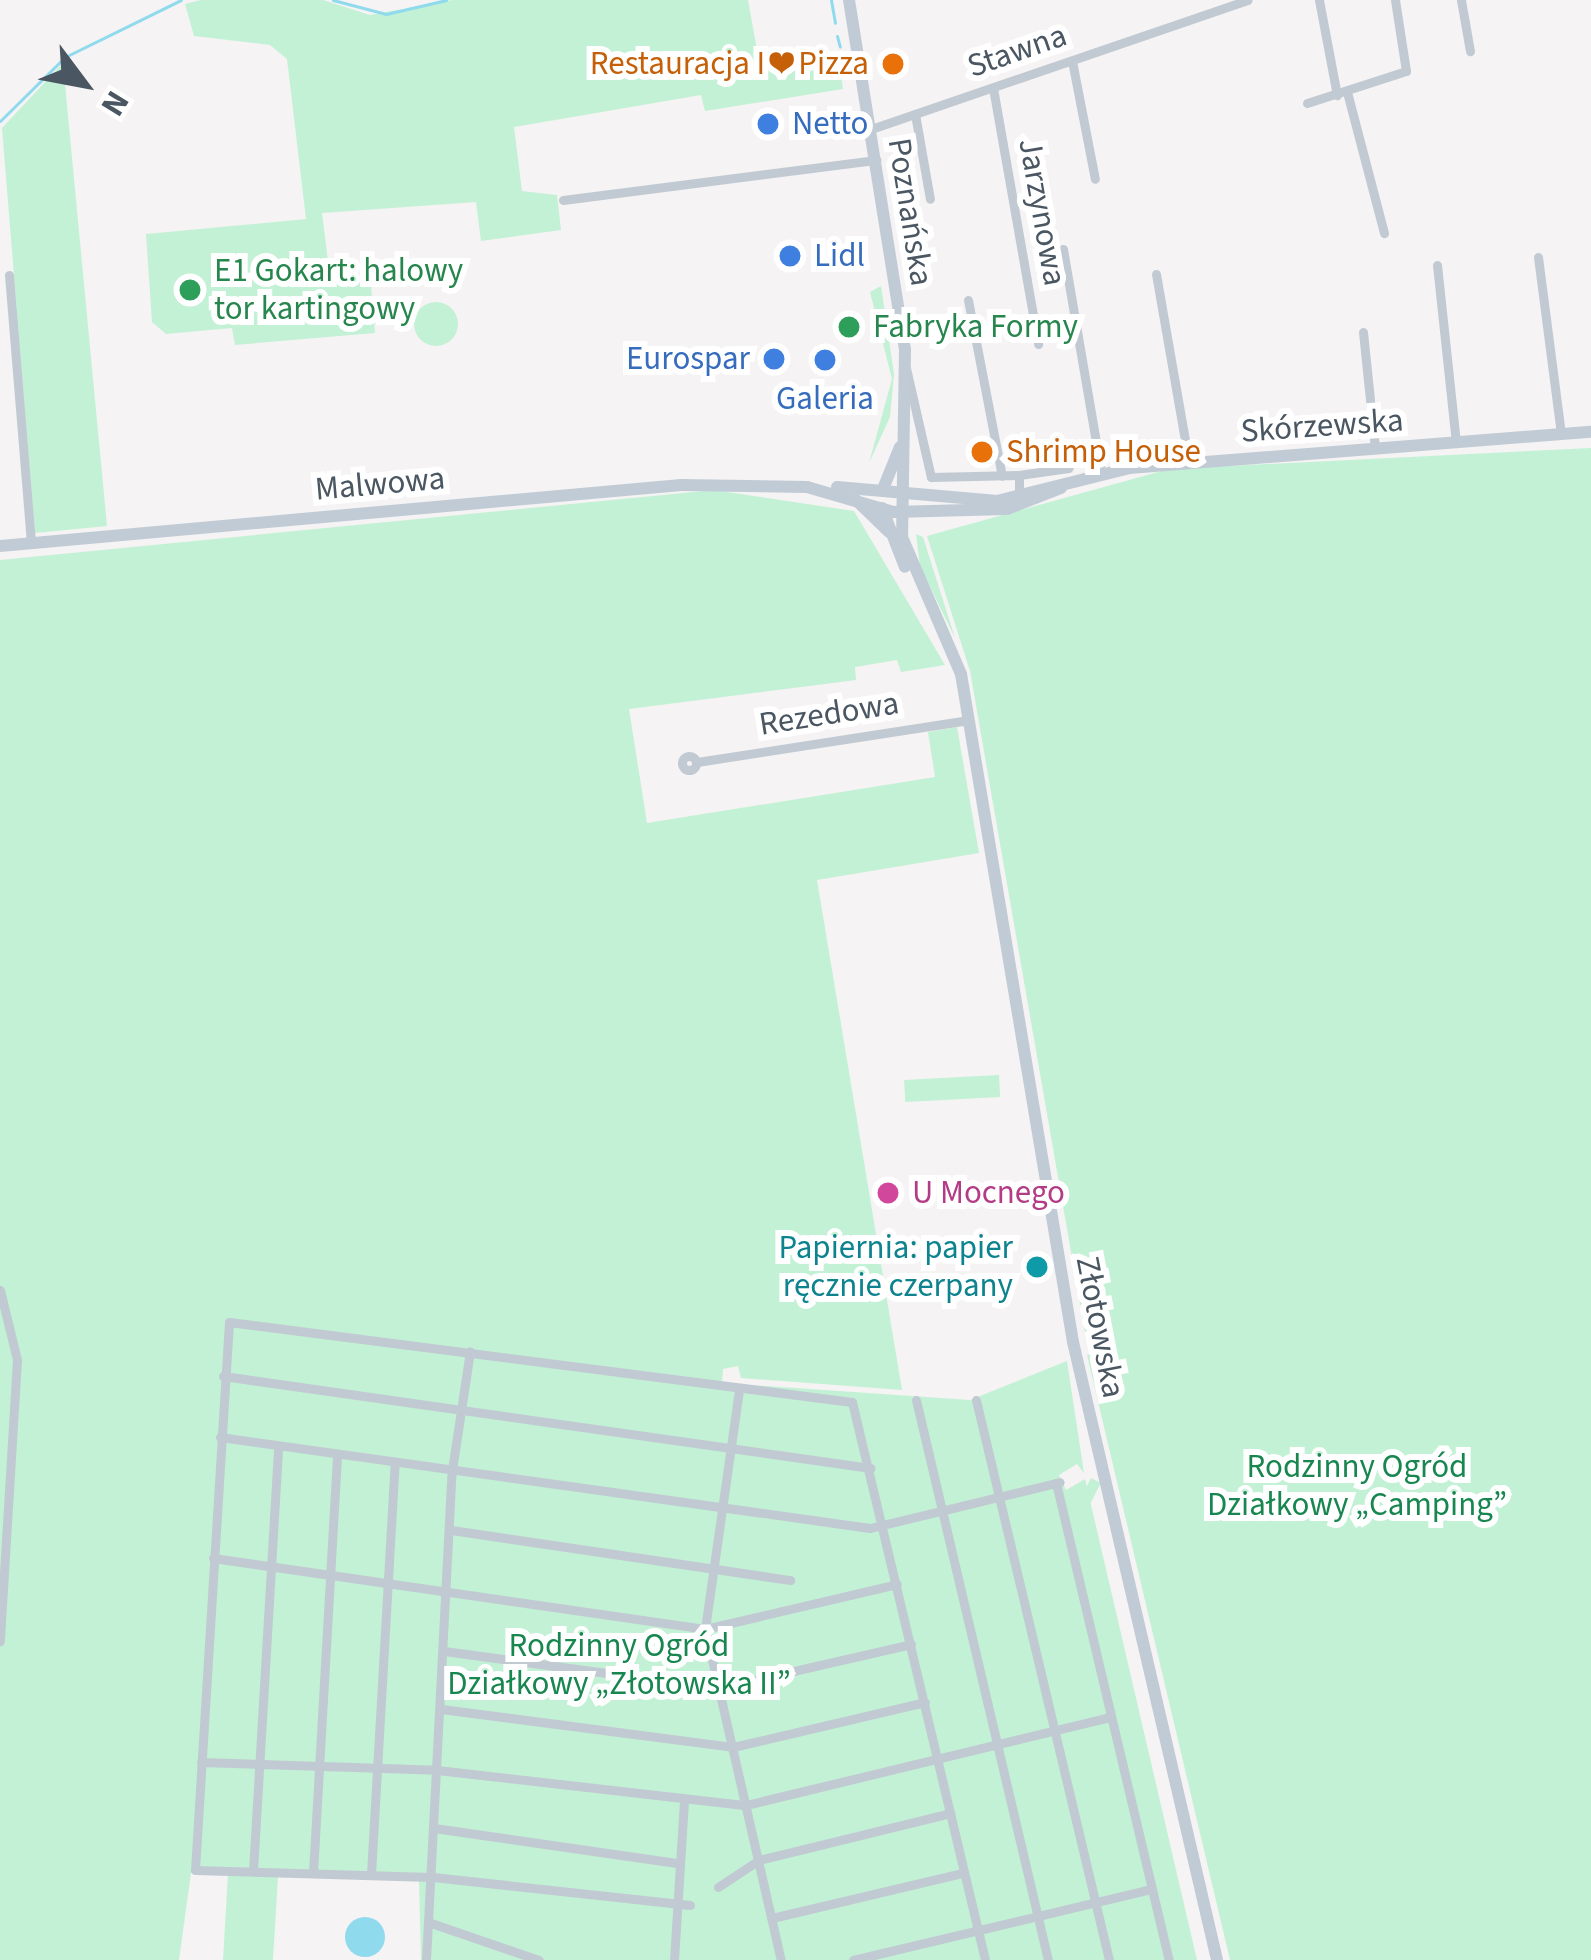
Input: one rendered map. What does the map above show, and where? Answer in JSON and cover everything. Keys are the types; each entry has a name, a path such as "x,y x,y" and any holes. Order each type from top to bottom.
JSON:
{"street":[{"name":"Poznańska","path":"849,0 906,368 902,507"},
{"name":"Stawna","path":"871,129 1247,0"},
{"path":"1319,0 1384,232"},
{"path":"1307,104 1407,66 1395,0"},
{"path":"1461,0 1470,51"},
{"path":"1072,61 1095,179"},
{"name":"Jarzynowa","path":"993,88 1038,344"},
{"path":"915,114 930,199"},
{"path":"563,200 876,160"},
{"path":"1063,249 1101,472"},
{"path":"1538,257 1561,435"},
{"path":"1437,265 1456,442"},
{"path":"1156,274 1189,463"},
{"path":"9,275 31,543"},
{"path":"968,300 1002,476"},
{"path":"1363,332 1376,449"},
{"path":"906,368 931,477 1019,475 1070,468"},
{"name":"Skórzewska","path":"882,507 1018,502 1101,472 1591,433"},
{"path":"882,507 904,435"},
{"path":"903,480 924,504 898,538 856,492 904,435"},
{"path":"1018,502 1019,475"},
{"name":"Malwowa","path":"0,546 764,484 856,492 903,480"},
{"name":"Malwowa","path":"856,492 882,507"},
{"name":"Złotowska","path":"882,507 944,628 969,720 1073,1342 1217,1960"},
{"name":"Złotowska","path":"898,538 902,507"},
{"name":"Rezedowa","path":"697,762 969,720"},
{"path":"0,1291 17,1360 0,1641"},
{"path":"690,1905 670,1910 431,1877 195,1870 223,1376 236,1319 852,1402 985,1960"},
{"path":"426,1960 452,1470 470,1352"},
{"path":"223,1376 869,1468"},
{"path":"739,1390 705,1629 782,1960"},
{"path":"916,1400 1048,1960"},
{"path":"976,1400 1109,1960"},
{"path":"220,1437 722,1508 883,1524 1058,1483 1169,1960"},
{"path":"253,1871 278,1446"},
{"path":"313,1873 337,1454"},
{"path":"371,1874 395,1462"},
{"path":"452,1530 790,1580"},
{"path":"213,1558 705,1629 897,1584"},
{"path":"444,1651 719,1688 911,1644"},
{"path":"441,1709 733,1747 925,1702"},
{"path":"201,1762 437,1770 683,1803 746,1805 1112,1717"},
{"path":"674,1960 670,1910 683,1803"},
{"path":"718,1887 759,1860 950,1813"},
{"path":"434,1828 676,1863"},
{"path":"772,1918 963,1874"},
{"path":"853,1960 1152,1889"},
{"path":"428,1922 539,1960"},
{"path":"488,1960 489,1943"}],"green space":[{"path":"323,0 370,15 453,0 748,0 759,61 837,51 843,89 705,111 701,95 514,127 522,191 557,195 561,230 481,241 476,202 322,213 330,277 370,274 375,333 235,345 232,328 166,334 152,322 146,234 306,219 287,59 270,45 194,36 185,4"},
{"path":"63,63 107,526 35,533 2,128"},
{"path":"881,286 894,374 890,417 869,463 892,379 870,292"},
{"path":"436,302 452,308 458,324 452,340 436,346 420,340 414,324 420,308"},
{"name":"Rodzinny Ogród Działkowy „Camping”","path":"1591,448 1591,1960 1230,1960 1087,1355 1103,1349 1100,1335 1086,1338 970,671 927,536 1169,469"},
{"name":"Rodzinny Ogród Działkowy „Złotowska II”","path":"714,490 854,511 945,665 901,672 897,660 855,667 856,680 629,709 647,823 935,777 928,732 957,727 979,853 817,880 902,1390 741,1378 738,1366 723,1369 722,1383 970,1400 1067,1361 1084,1473 1077,1464 1059,1475 1066,1490 1085,1479 1197,1960 421,1960 419,1880 278,1876 273,1960 223,1960 228,1874 191,1873 179,1960 0,1960 0,560"},
{"path":"916,534 923,537 955,638 920,566"},
{"path":"999,1075 1000,1097 905,1102 904,1080"},
{"path":"1091,1478 1101,1483 876,1924 866,1919"}],"water":[{"path":"365,1917 379,1923 385,1937 379,1951 365,1957 351,1951 345,1937 351,1923"}],"waterway":[{"path":"0,121 65,57 181,0"},
{"path":"333,0 386,14 446,0"},
{"path":"831,0 835,23"},
{"path":"837,36 840,47"}],"place":[{"name":"Restauracja I ❤ Pizza","path":"893,64"},
{"name":"Netto","path":"768,124"},
{"name":"Lidl","path":"790,256"},
{"name":"E1 Gokart: halowy tor kartingowy","path":"190,290"},
{"name":"Fabryka Formy","path":"849,327"},
{"name":"Eurospar","path":"774,359"},
{"name":"Galeria","path":"825,360"},
{"name":"Shrimp House","path":"982,452"},
{"name":"U Mocnego","path":"888,1193"},
{"name":"Papiernia: papier ręcznie czerpany","path":"1037,1267"}]}
